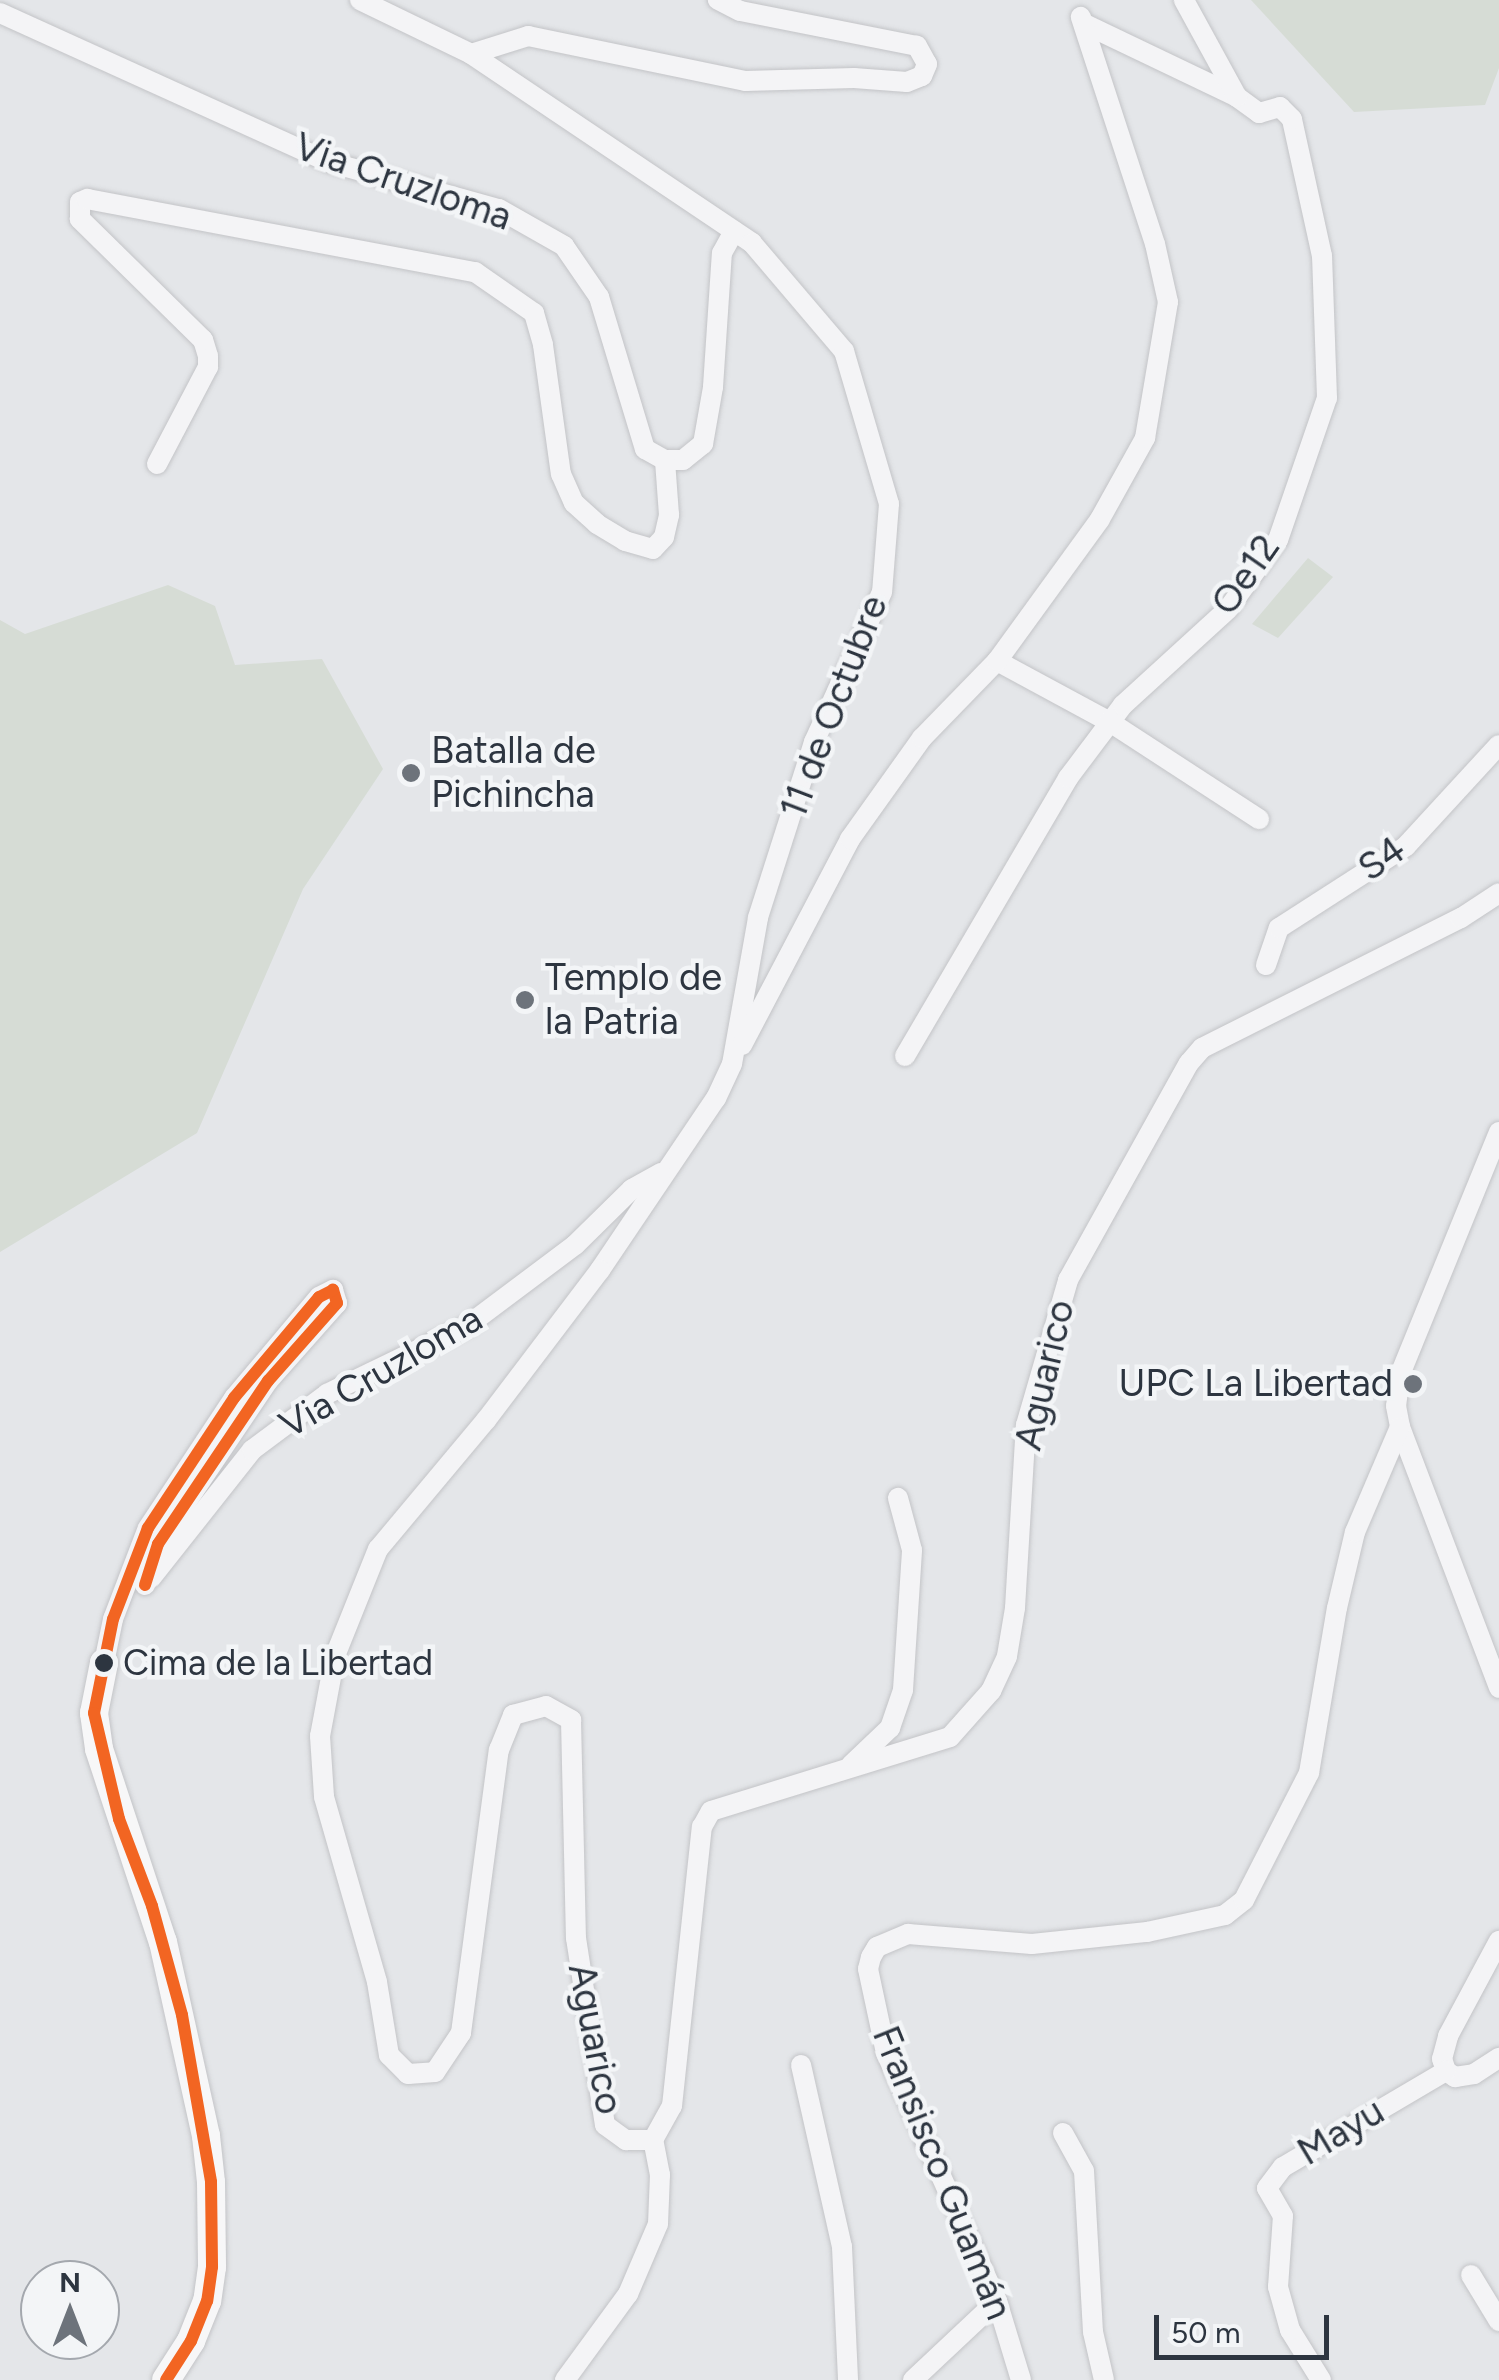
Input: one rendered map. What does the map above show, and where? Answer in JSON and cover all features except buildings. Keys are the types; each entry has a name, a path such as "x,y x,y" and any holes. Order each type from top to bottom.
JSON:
{"street":[{"name":"11 de Octubre","path":"360,0 471,54 734,231 782,273 844,351 890,504 882,592 814,742 758,918 732,1064 716,1098 667,1170"},
{"path":"471,54 528,36 745,81 854,78 906,82 922,76 927,64 917,46 740,11 718,0"},
{"path":"1184,0 1237,96"},
{"name":"Via Cruzloma","path":"0,13 329,162 499,210 564,246 599,297 645,448 665,460"},
{"path":"732,1064 850,839 922,738 997,661 1100,519 1145,438 1168,302 1155,244 1084,21 1237,96"},
{"name":"Oe12","path":"905,1056 1068,778 1110,722 1228,608 1278,540 1326,398 1322,256 1292,120 1280,107 1259,113 1237,96"},
{"path":"158,464 208,368 208,356 203,340 80,219 80,202 87,200 475,272 534,313 561,474 574,503 625,541 652,549 664,537 669,516 665,460 683,460 703,444 713,387 722,253 734,231"},
{"path":"997,661 1110,722 1258,819"},
{"name":"S4","path":"1266,965 1279,928 1406,846 1499,745"},
{"name":"Aguarico","path":"667,1170 600,1270 498,1405 378,1549 335,1656 320,1736 324,1796 377,1982 389,2055 408,2074 435,2072 461,2033 498,1750 513,1716 546,1706 571,1720 576,1938 605,2125 626,2140 653,2140 672,2106 702,1828 711,1811 950,1737 991,1691 1007,1656 1015,1608 1026,1425 1068,1280 1194,1056 1499,894"},
{"path":"1499,1132 1400,1374 1400,1427 1499,1688"},
{"name":"Via Cruzloma","path":"104,1663 133,1599 252,1450 326,1394 468,1326 575,1245 632,1189 667,1170"},
{"path":"145,1585 158,1544 268,1381 337,1303 333,1290 319,1297 234,1398 148,1528 113,1619 94,1713 99,1750 172,1979 206,2136 212,2182 212,2267 207,2302 191,2341 166,2380"},
{"name":"Fransisco Guamán","path":"1021,2380 997,2302 886,2054 868,1969 871,1957 892,1938 908,1934 1032,1944 1147,1932 1225,1915 1244,1900 1309,1773 1337,1608 1355,1532 1400,1427"},
{"path":"846,1770 890,1728 903,1690 912,1550 898,1498"},
{"path":"1499,1940 1448,2036 1442,2059 1446,2071 1455,2077 1474,2074 1499,2058"},
{"path":"801,2065 842,2248 848,2380"},
{"name":"Mayu","path":"1321,2380 1290,2330 1278,2287 1283,2216 1267,2188 1282,2167 1446,2071"},
{"path":"1063,2133 1084,2171 1093,2332 1104,2380"},
{"path":"565,2380 628,2294 658,2224 660,2175 653,2140"},
{"path":"1471,2275 1499,2320"},
{"path":"913,2380 997,2302"}],"shaded area":[{"path":"1251,0 1499,0 1499,68 1485,105 1354,112"},
{"path":"1308,558 1333,577 1278,638 1252,624"},
{"path":"168,585 215,606 235,665 322,659 383,769 303,889 197,1133 0,1252 0,620 25,634"}],"transit line":[{"path":"145,1585 158,1544 268,1381 337,1303 333,1290 319,1297 234,1398 148,1528 113,1619 94,1713 119,1819 152,1906 182,2015 211,2182 212,2267 207,2301 191,2341 166,2380"}],"place":[{"name":"Batalla de Pichincha","path":"411,773"},
{"name":"Templo de la Patria","path":"525,1000"},
{"name":"UPC La Libertad","path":"1413,1384"},
{"name":"Cima de la Libertad","path":"104,1663"}]}
